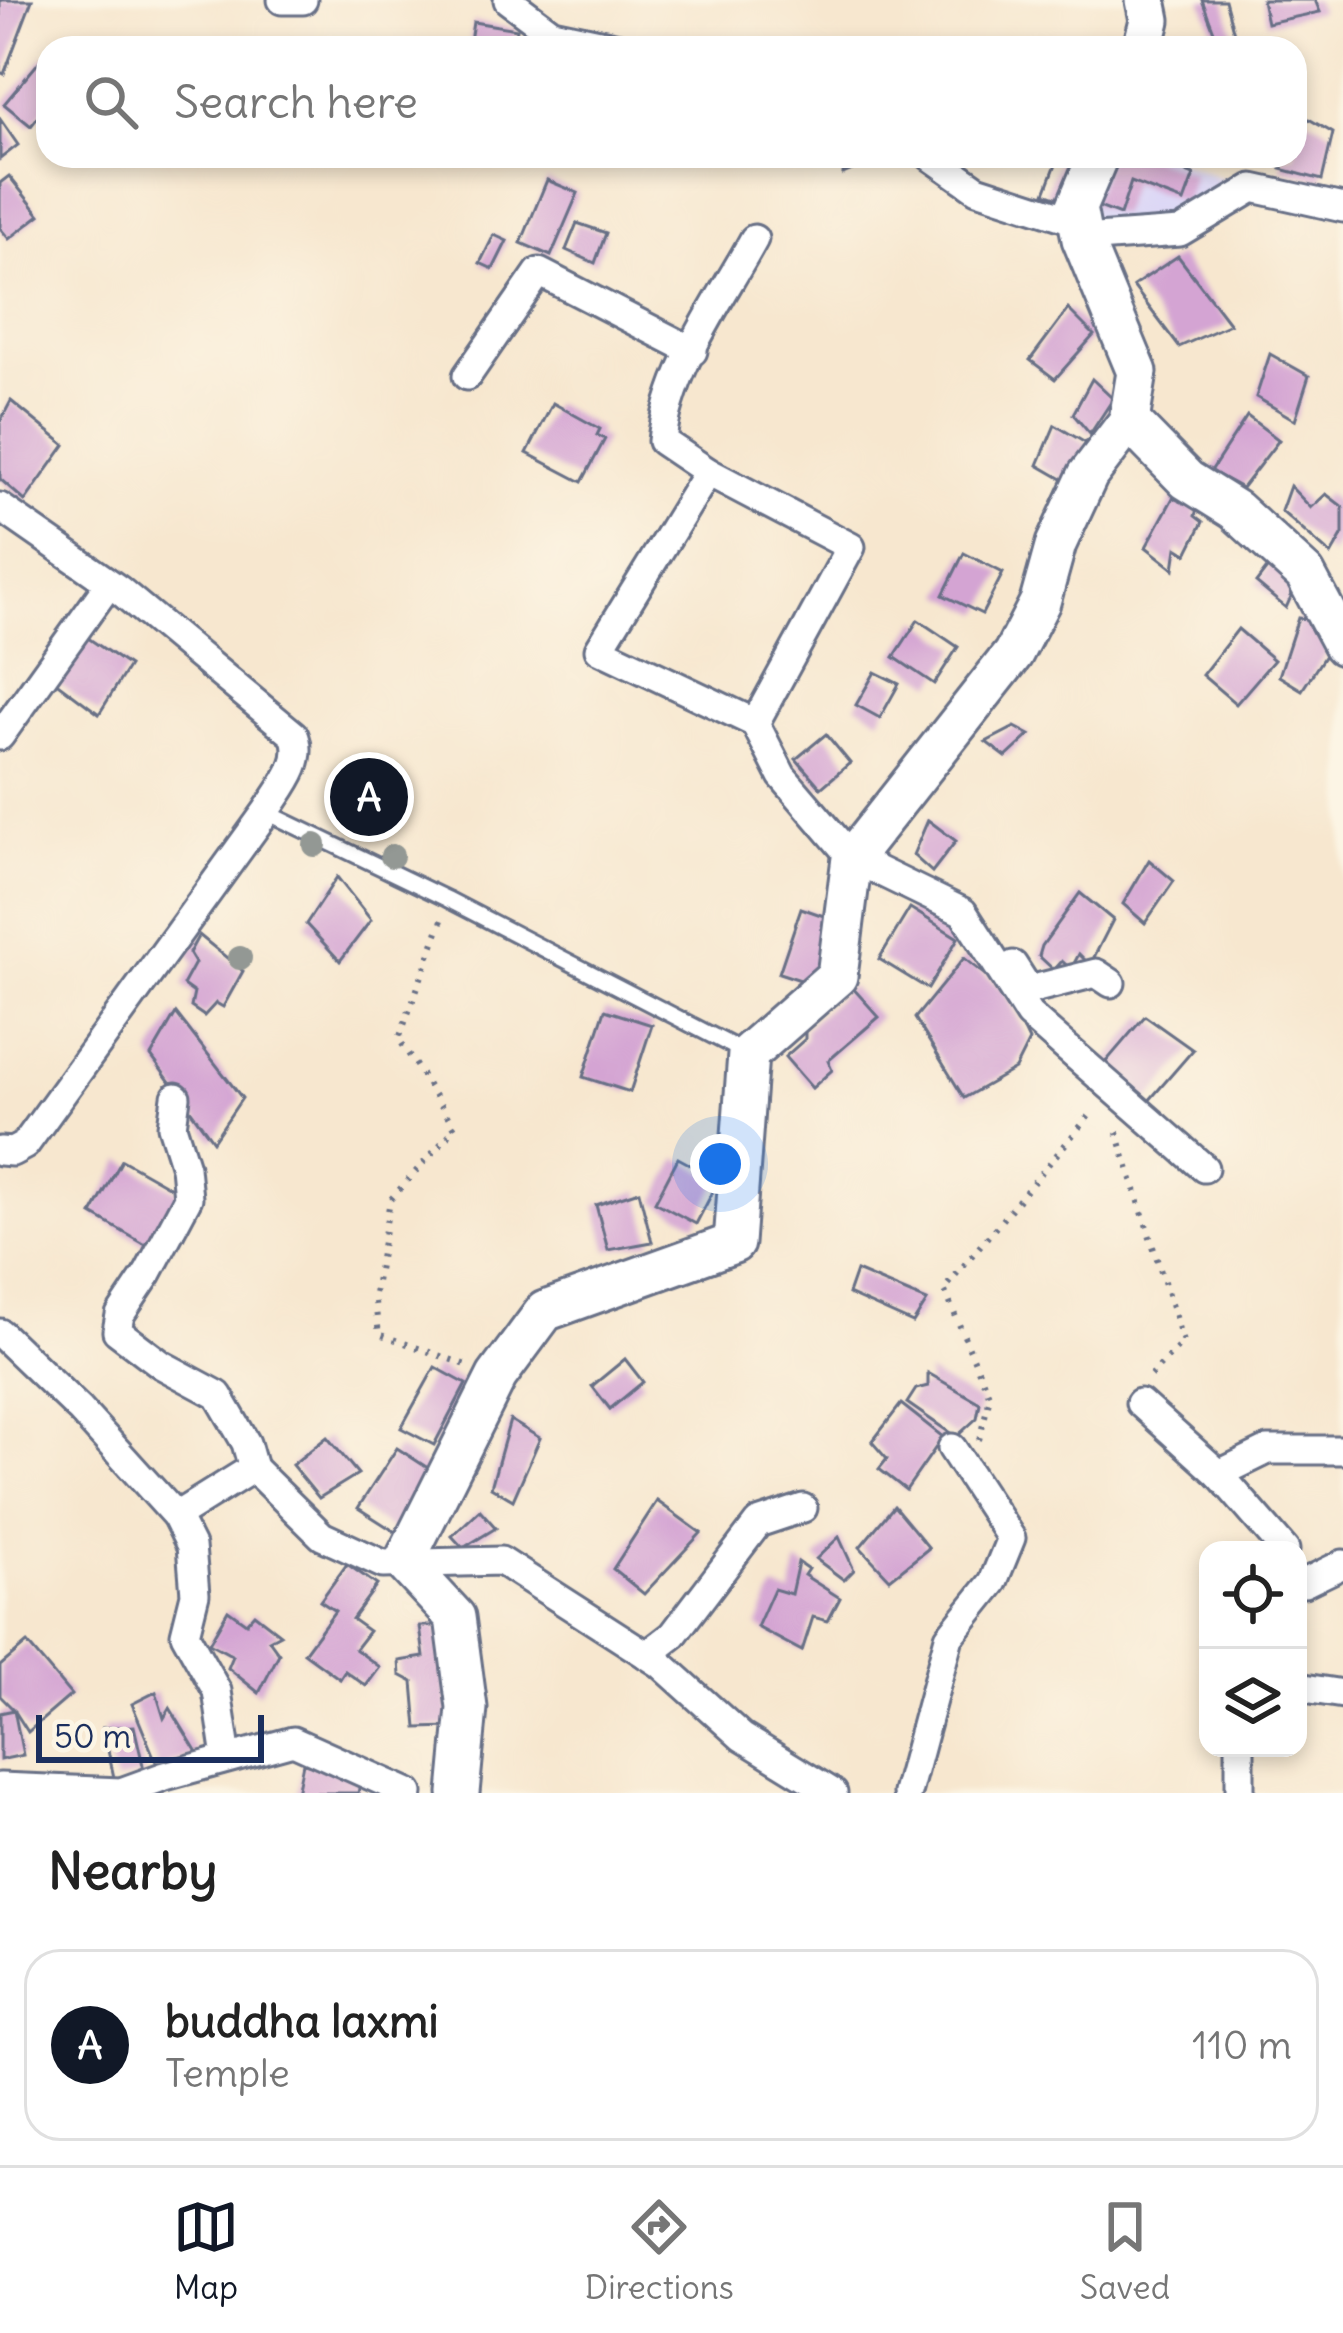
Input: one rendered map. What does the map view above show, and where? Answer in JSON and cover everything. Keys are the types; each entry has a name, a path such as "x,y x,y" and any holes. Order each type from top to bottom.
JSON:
{"street":[{"path":"282,0 303,0"},
{"path":"508,0 552,33 566,36"},
{"path":"1146,0 1150,20 1146,36"},
{"path":"947,168 977,190 1080,231 1180,232 1253,188 1343,208"},
{"path":"404,1562 497,1376 545,1311 734,1243 748,1054 837,976 852,858 1012,654 1040,602 1056,544 1088,475 1129,421 1137,372 1080,231 1076,208 1093,168"},
{"path":"754,238 693,351 669,407 662,441 708,472 851,547 755,723"},
{"path":"467,376 538,272 693,351"},
{"path":"1129,421 1187,480 1235,510 1305,574 1343,645"},
{"path":"708,472 599,649 755,723 782,776 852,858 963,912 1029,1015 1112,1101 1204,1168"},
{"path":"0,507 110,584 294,735 300,748 297,762 266,812 25,1144 12,1152 0,1151"},
{"path":"5,721 110,584"},
{"path":"963,912 975,908 1029,989 1096,973 1112,983"},
{"path":"176,1097 172,1126 185,1167 188,1198 120,1315 117,1330 162,1365 218,1395 246,1443 253,1468 322,1536 383,1564 501,1561 647,1655 742,1737 833,1793"},
{"path":"0,1333 80,1410 176,1516 191,1546 195,1594 185,1634 217,1691 227,1758"},
{"path":"1140,1403 1219,1474 1277,1541"},
{"path":"907,1793 950,1637 993,1582 1011,1538 952,1448"},
{"path":"1219,1474 1268,1450 1343,1450"},
{"path":"176,1516 253,1468"},
{"path":"647,1655 673,1635 758,1523 803,1508"},
{"path":"404,1562 455,1618 466,1708 460,1793"},
{"path":"1307,1577 1343,1564"},
{"path":"1307,1688 1343,1694"},
{"path":"0,1787 121,1792 293,1741 409,1793"},
{"path":"1240,1757 1240,1793"}],"lane":[{"path":"266,812 748,1054"}],"path":[{"path":"447,899 439,934 399,1039 455,1128 390,1200 374,1294 379,1334 497,1376"},
{"path":"1112,1101 1183,1342 1149,1376 1140,1403"},
{"path":"971,1472 990,1397 944,1289 1112,1101"}],"shaded area":[{"path":"1092,168 1196,168 1226,180 1188,214 1113,233 1076,208"}],"building":[{"path":"0,0 32,0 4,74 0,72"},
{"path":"1202,0 1225,0 1235,36 1216,36"},
{"path":"1262,0 1315,0 1320,12 1267,23"},
{"path":"473,22 517,29 516,36 471,36"},
{"path":"36,66 36,120 31,126 4,104"},
{"path":"1307,118 1333,133 1322,180 1281,169 1307,168"},
{"path":"0,119 18,145 0,159"},
{"path":"1054,168 1082,168 1069,202 1045,193"},
{"path":"1104,168 1176,168 1194,175 1184,202 1131,182 1120,215 1091,204"},
{"path":"9,176 40,215 9,239 0,228 0,183"},
{"path":"547,180 578,193 551,256 521,243"},
{"path":"577,223 606,233 595,263 566,250"},
{"path":"494,235 507,241 493,269 480,263"},
{"path":"1178,256 1230,324 1179,347 1133,286"},
{"path":"1068,309 1094,335 1055,379 1030,360"},
{"path":"1270,354 1309,376 1295,420 1256,397"},
{"path":"1092,379 1113,399 1090,434 1073,414"},
{"path":"11,401 65,445 25,501 0,479 0,422"},
{"path":"553,403 600,429 597,435 605,439 582,482 527,453"},
{"path":"1247,416 1279,440 1242,488 1211,471"},
{"path":"1055,425 1089,445 1069,483 1038,465"},
{"path":"1290,486 1311,508 1326,494 1343,507 1343,534 1331,555 1281,511"},
{"path":"1173,498 1197,509 1195,516 1203,522 1187,554 1177,548 1174,569 1146,547"},
{"path":"964,553 1003,573 982,614 943,595"},
{"path":"1276,557 1296,585 1286,608 1256,583"},
{"path":"1298,618 1315,620 1316,637 1329,649 1302,690 1279,676"},
{"path":"918,620 958,647 934,684 894,657"},
{"path":"1238,629 1274,660 1236,704 1202,675"},
{"path":"85,636 129,666 99,714 55,681"},
{"path":"875,672 899,684 880,718 856,705"},
{"path":"1015,727 1030,735 1006,757 986,742"},
{"path":"826,734 850,763 821,788 796,759"},
{"path":"928,820 956,841 932,872 913,855"},
{"path":"1149,860 1174,881 1145,923 1123,904"},
{"path":"337,877 371,920 340,961 306,924"},
{"path":"1080,893 1113,920 1090,965 1079,954 1071,969 1062,961 1054,970 1039,956 1042,946"},
{"path":"801,908 838,921 816,985 779,973"},
{"path":"910,908 958,938 928,989 879,959"},
{"path":"199,935 243,971 223,1007 216,1003 204,1016 191,1007 194,993 183,985 195,963 189,953"},
{"path":"964,958 1005,991 1029,1041 1015,1069 964,1098 915,1018"},
{"path":"851,986 879,1017 828,1061 832,1070 812,1088 785,1057 805,1039 805,1029"},
{"path":"605,1010 652,1025 630,1092 583,1077"},
{"path":"176,1013 242,1098 213,1141 151,1056"},
{"path":"1145,1016 1193,1050 1147,1103 1104,1064"},
{"path":"678,1158 719,1180 696,1224 655,1202"},
{"path":"122,1160 182,1194 151,1248 92,1214"},
{"path":"639,1191 652,1242 608,1250 596,1205"},
{"path":"856,1271 927,1301 913,1323 848,1294"},
{"path":"625,1359 643,1382 610,1409 592,1386"},
{"path":"435,1367 466,1384 434,1445 401,1428"},
{"path":"928,1373 980,1403 977,1418 956,1437 907,1403 916,1389 928,1386"},
{"path":"901,1404 943,1437 906,1490 879,1469 887,1459 872,1442"},
{"path":"510,1420 540,1438 513,1500 491,1487"},
{"path":"327,1437 358,1474 319,1498 292,1465"},
{"path":"397,1448 437,1474 397,1533 358,1508"},
{"path":"657,1501 701,1533 644,1594 613,1569"},
{"path":"894,1506 929,1548 890,1579 860,1547"},
{"path":"480,1510 496,1528 463,1548 452,1536"},
{"path":"839,1537 854,1570 844,1580 816,1559"},
{"path":"798,1562 808,1569 804,1575 840,1598 828,1621 813,1617 802,1651 757,1627 774,1589 791,1594"},
{"path":"347,1564 377,1585 352,1619 369,1631 355,1649 380,1667 366,1686 345,1671 340,1679 304,1653 335,1611 320,1601"},
{"path":"228,1610 246,1623 254,1614 280,1634 269,1640 279,1654 259,1693 228,1668 233,1656 209,1643"},
{"path":"420,1626 438,1626 451,1727 417,1728 413,1682 400,1675 399,1661 424,1657"},
{"path":"27,1643 71,1695 28,1732 0,1696 0,1666"},
{"path":"156,1692 164,1718 170,1708 197,1752 159,1769 132,1704"},
{"path":"14,1710 23,1755 0,1760 0,1713"},
{"path":"134,1726 145,1774 115,1782 103,1728"},
{"path":"303,1763 362,1774 358,1793 297,1793"}],"place":[{"name":"buddha laxmi","path":"369,797"}]}
